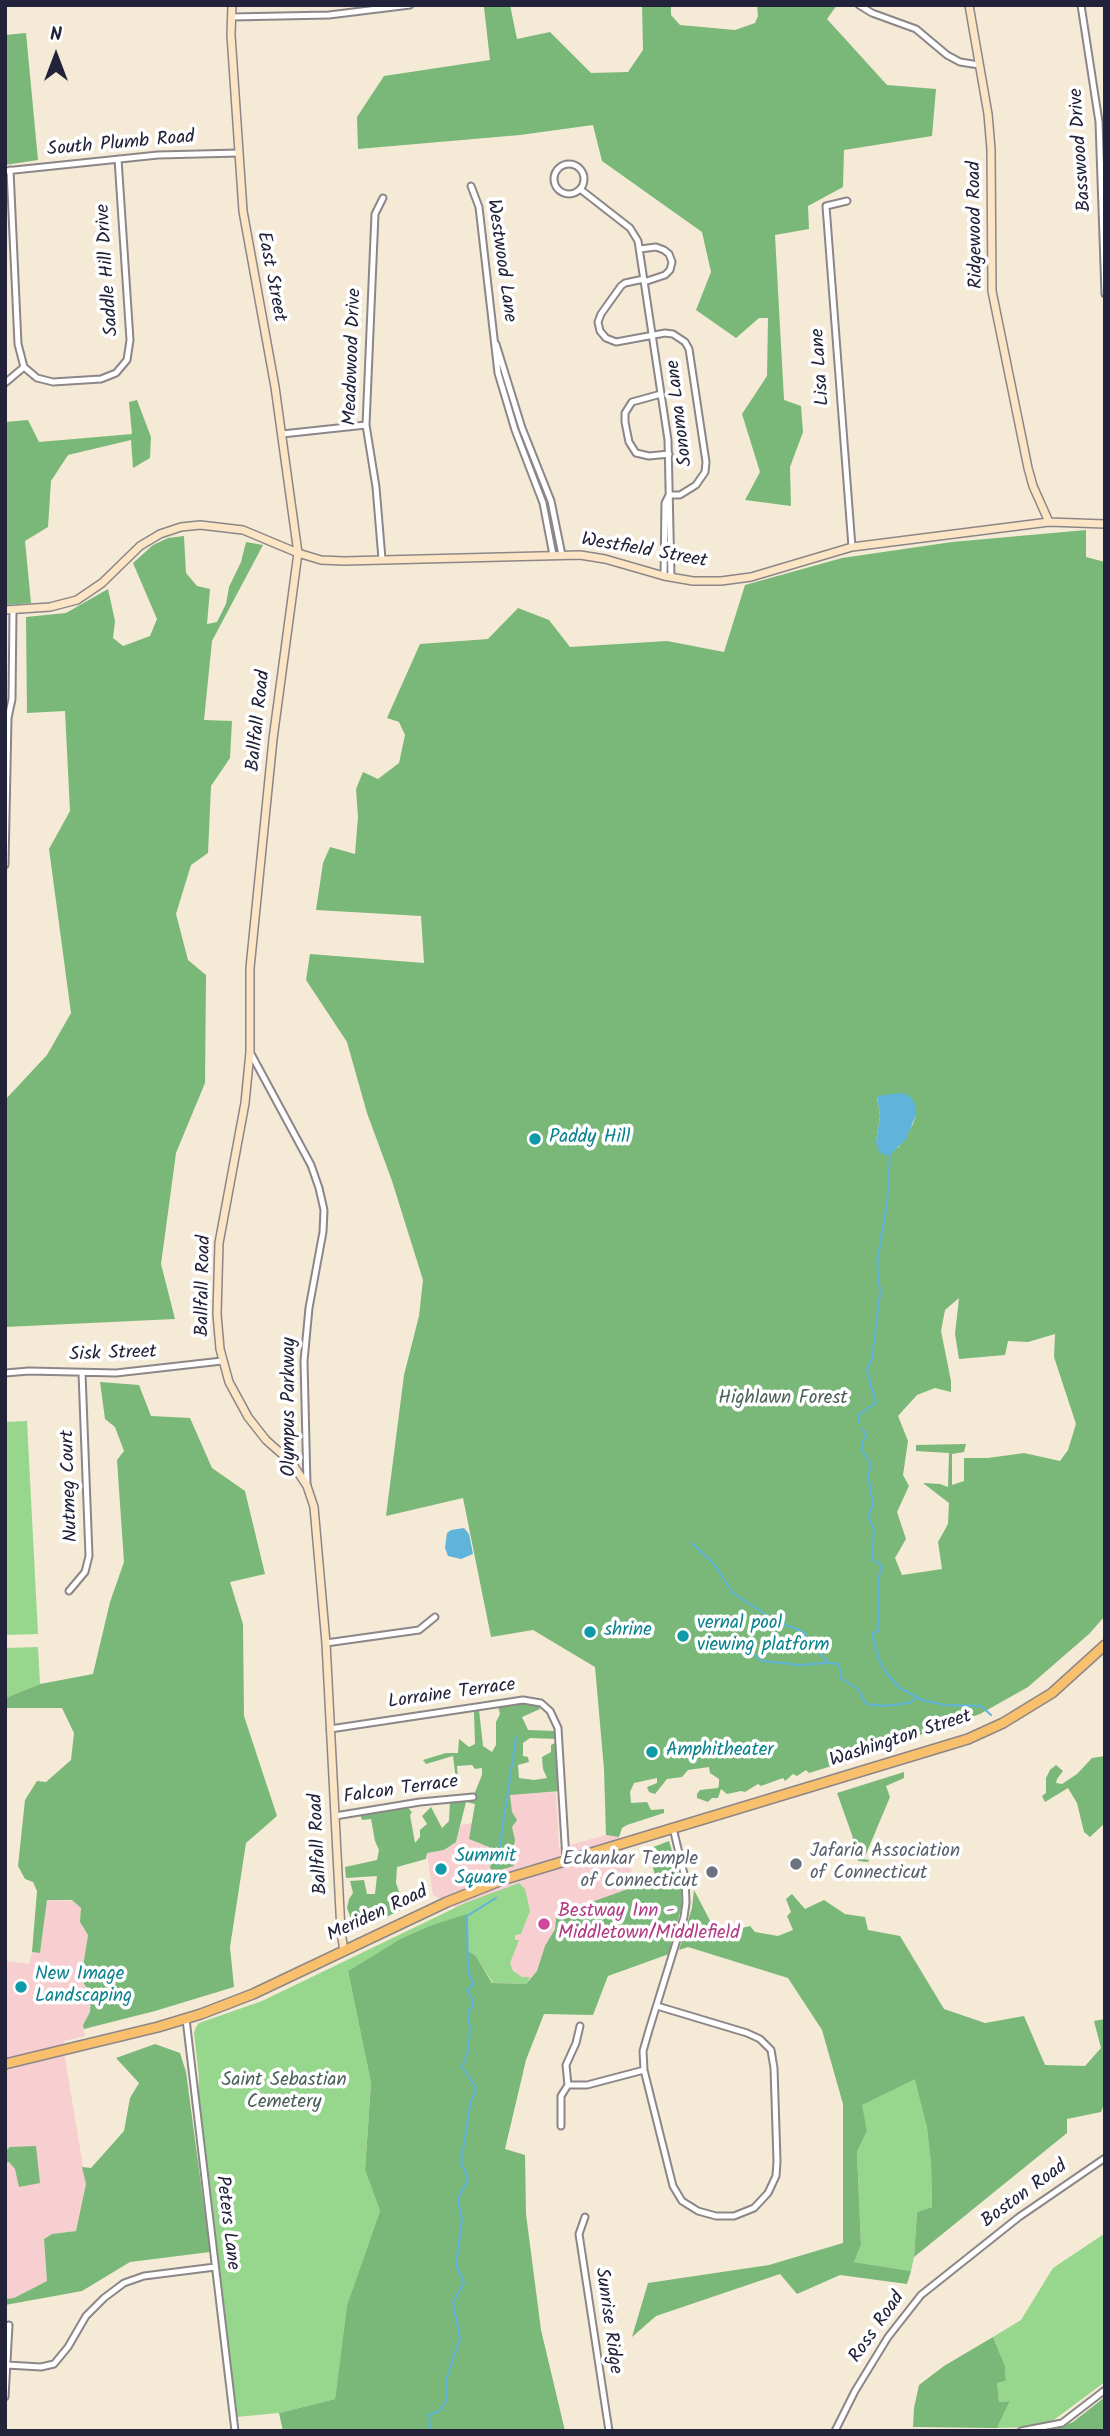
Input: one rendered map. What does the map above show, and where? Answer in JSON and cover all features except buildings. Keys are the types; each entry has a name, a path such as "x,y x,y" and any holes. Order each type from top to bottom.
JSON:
{"highway":[{"name":"Washington Street","path":"767,1800 950,1746 985,1731 1052,1693 1105,1645"},
{"name":"Meriden Road","path":"5,2064 186,2019 244,1998 465,1894 566,1860 767,1800"}],"main road":[{"name":"East Street","path":"232,5 246,236 282,434 298,553"},
{"name":"Ridgewood Road","path":"969,5 988,114 991,149 992,290 1032,486 1049,522"},
{"name":"Westfield Street","path":"9,610 50,607 77,600 102,583 140,546 160,534 181,527 200,525 243,530 298,553 321,559 344,561 562,555 605,559 667,576 721,581 751,577 852,547 1049,522 1105,524"},
{"name":"Ballfall Road","path":"298,553 273,739 250,968 250,1052 245,1103 219,1243 217,1314 222,1361 229,1382 248,1417 266,1440 292,1463 307,1486 314,1507 326,1643 344,1951"}],"street":[{"path":"232,17 330,15 410,5"},
{"path":"859,5 872,13 916,29 947,55 960,62 979,65"},
{"name":"Basswood Drive","path":"1081,5 1099,121 1105,294"},
{"name":"South Plumb Road","path":"8,171 188,153 239,153"},
{"name":"Saddle Hill Drive","path":"24,367 37,378 53,382 101,379 116,373 127,359 130,340 118,159"},
{"name":"Sonoma Lane","path":"564,165 578,167 584,180 580,189 567,194 558,190 554,181 556,171 564,165"},
{"path":"5,383 24,367 18,344 8,171"},
{"name":"Westwood Lane","path":"471,186 479,207 498,373 543,503 553,555"},
{"name":"Sonoma Lane","path":"580,189 630,228 637,236 640,249 669,454 669,495 665,503 667,576"},
{"name":"Meadowood Drive","path":"382,559 376,487 366,425 375,214 383,198"},
{"name":"Lisa Lane","path":"847,201 825,206 852,547"},
{"name":"Sonoma Lane","path":"640,249 656,247 664,250 672,262 670,270 665,275 625,283 598,322 600,331 606,338 616,342 673,334 685,342 689,349 706,462 701,479 689,491 680,495 669,495"},
{"name":"Sonoma Lane","path":"661,394 632,402 625,413 625,422 629,442 636,453 649,456 669,454"},
{"path":"282,434 366,425"},
{"name":"Westwood Lane","path":"519,429 551,501 562,555"},
{"path":"543,503 551,501"},
{"path":"5,864 7,709 12,699 9,610"},
{"name":"Olympus Parkway","path":"250,1052 310,1165 324,1210 304,1361 307,1486"},
{"name":"Sisk Street","path":"5,1373 142,1371 222,1361"},
{"name":"Nutmeg Court","path":"69,1591 85,1572 89,1549 82,1373"},
{"path":"326,1643 419,1630 435,1617"},
{"name":"Lorraine Terrace","path":"330,1729 523,1700 541,1703 550,1711 558,1728 566,1860"},
{"name":"Falcon Terrace","path":"335,1816 473,1797"},
{"path":"657,2006 747,2033 760,2039 771,2050 777,2169 768,2193 754,2208 734,2216 716,2216 698,2211 682,2202 673,2186 644,2070 643,2051 686,1903 685,1878 673,1828"},
{"name":"Peters Lane","path":"186,2019 235,2431"},
{"path":"561,2126 561,2096 568,2085 566,2065 580,2026"},
{"path":"568,2085 587,2085 644,2070"},
{"name":"Boston Road","path":"966,2259 1019,2217 1105,2158"},
{"name":"Sunrise Ridge","path":"585,2217 579,2234 609,2431"},
{"name":"Ross Road","path":"835,2431 855,2391 888,2337 921,2295 966,2259"},
{"path":"7,2365 41,2367 54,2364 68,2347 86,2316 104,2298 124,2284 144,2276 215,2267"},
{"path":"5,2397 9,2325"},
{"path":"1021,2431 1062,2423 1105,2390"}],"shaded area":[{"path":"556,1792 559,1848 606,1835 619,1837 637,1886 566,1911 562,1908 537,1971 526,1984 493,1983 476,1956 467,1950 467,1914 433,1895 427,1853 444,1850 456,1842 461,1825 473,1823 470,1839 489,1847 494,1856 490,1867 513,1865 511,1858 515,1840 512,1834 510,1794"},
{"path":"47,1900 74,1901 81,1908 80,1922 88,1935 83,1967 91,1993 90,2012 83,2025 85,2036 64,2041 86,2184 76,2231 52,2234 44,2240 47,2281 14,2298 5,2299 5,2163 9,2162 15,2169 10,2147 5,2151 5,1961 29,1964 32,1952 40,1953"}],"green space":[{"path":"510,5 517,39 550,32 591,73 628,72 643,50 642,5 671,5 671,15 680,25 735,30 755,23 758,16 757,5 837,5 827,19 887,85 936,89 932,136 844,150 843,187 808,206 809,229 775,235 784,400 801,406 803,432 790,467 791,506 745,500 760,472 742,414 767,376 768,318 759,318 736,338 696,310 711,272 702,232 602,161 593,125 520,135 358,149 357,117 384,76 490,60 484,7"},
{"path":"26,33 38,160 5,165 5,35"},
{"path":"137,400 151,437 150,458 133,468 131,440 68,455 51,481 48,527 25,541 31,603 5,605 5,422 28,420 39,442 132,434 129,402"},
{"name":"Highlawn Forest","path":"1086,530 1086,557 1105,562 1105,1616 1089,1634 1028,1687 980,1714 880,1749 877,1744 871,1746 871,1754 841,1765 809,1773 806,1770 797,1776 793,1774 785,1781 783,1778 761,1786 758,1784 745,1792 727,1794 721,1789 718,1798 712,1798 708,1802 697,1798 697,1794 700,1790 718,1788 719,1779 710,1773 709,1767 688,1770 682,1777 667,1779 655,1794 649,1792 647,1787 657,1783 657,1778 634,1783 630,1792 631,1803 647,1802 651,1810 664,1809 664,1813 627,1825 622,1828 619,1837 606,1835 604,1769 595,1667 533,1630 491,1637 463,1498 386,1516 404,1375 419,1316 423,1280 367,1113 347,1042 306,980 310,954 424,963 421,916 316,910 323,863 330,847 355,854 358,817 356,789 363,772 378,779 399,763 405,735 399,722 387,718 420,644 488,639 518,608 549,620 570,647 667,641 724,652 745,585 842,558 952,542","holes":["889,1095 916,1115 898,1148 876,1142 880,1116 877,1097","959,1298 955,1334 959,1359 1005,1355 1008,1341 1028,1342 1055,1334 1054,1357 1076,1424 1068,1450 1060,1461 1024,1453 964,1458 964,1481 952,1485 952,1454 964,1452 966,1444 916,1445 916,1451 949,1453 948,1487 923,1483 949,1503 948,1524 938,1542 942,1569 902,1575 895,1558 906,1539 897,1512 909,1486 903,1475 908,1441 898,1416 917,1395 935,1388 951,1392 941,1331 945,1310"]},
{"path":"184,536 186,573 197,586 210,589 207,624 217,622 226,604 229,587 241,562 246,542 263,545 212,641 204,720 232,721 230,758 211,786 208,853 191,865 176,914 188,960 206,975 205,1083 176,1153 161,1264 175,1319 5,1327 5,1100 47,1055 71,1013 49,849 70,811 65,711 27,713 26,617 66,613 108,589 115,621 113,638 123,646 150,636 157,619 133,563 153,545 168,538"},
{"path":"100,1382 139,1385 151,1416 190,1418 212,1468 245,1491 265,1574 230,1582 243,1624 244,1716 277,1816 246,1843 230,1947 234,1987 84,2029 83,2025 90,2012 91,1993 84,1984 83,1967 88,1935 80,1922 81,1908 72,1900 47,1900 40,1953 32,1952 37,1891 33,1882 25,1879 18,1866 25,1800 37,1781 46,1782 71,1760 74,1733 62,1708 5,1708 5,1698 40,1684 93,1674 110,1602 124,1562 117,1460 124,1451 115,1427 105,1419"},
{"path":"27,1421 38,1634 5,1635 5,1422"},
{"path":"38,1647 40,1684 5,1698 5,1648"},
{"path":"537,1704 540,1709 522,1717 528,1730 556,1731 557,1739 530,1738 523,1743 523,1756 528,1757 529,1762 518,1765 519,1778 547,1778 542,1757 551,1752 551,1745 558,1741 561,1791 510,1795 512,1812 517,1820 512,1827 515,1840 511,1858 514,1866 493,1872 490,1867 493,1856 489,1847 469,1839 475,1804 466,1802 456,1842 444,1850 427,1853 426,1859 397,1867 396,1883 405,1908 361,1929 354,1927 347,1908 353,1893 350,1881 364,1880 367,1894 375,1894 377,1876 346,1878 345,1867 377,1860 379,1850 371,1819 362,1820 360,1814 406,1806 412,1812 410,1815 415,1843 420,1837 420,1830 427,1824 422,1816 431,1807 442,1828 449,1821 450,1801 473,1797 482,1768 475,1769 472,1765 457,1766 456,1780 453,1756 426,1764 423,1760 446,1753 458,1753 459,1739 469,1747 475,1744 474,1712 479,1710 483,1746 492,1752 496,1745 496,1722 500,1714 498,1706"},
{"path":"1105,1756 1105,1823 1090,1837 1084,1832 1077,1803 1068,1788 1045,1802 1042,1796 1046,1793 1046,1778 1056,1765 1063,1771 1056,1783 1062,1784 1077,1774 1092,1758"},
{"path":"904,1772 904,1778 886,1786 890,1797 864,1859 869,1860 858,1861 837,1793"},
{"path":"669,1841 680,1877 682,1905 669,1954 608,1976 593,2015 544,2014 526,2060 505,2149 525,2155 526,2214 541,2330 565,2431 283,2431 279,2413 335,2399 347,2305 380,2211 365,2170 371,2083 348,1971 400,1939 467,1914 467,1950 476,1956 492,1983 526,1984 537,1971 545,1946 555,1929 557,1911 562,1908 566,1911 656,1879 648,1849"},
{"name":"Saint Sebastian Cemetery","path":"519,1883 525,1889 530,1911 521,1934 515,1935 515,1940 519,1940 510,1963 513,1971 522,1977 530,1977 526,1984 493,1983 476,1956 467,1950 467,1915 429,1926 400,1939 348,1971 371,2083 365,2170 380,2211 347,2305 335,2399 279,2413 236,2417 198,2097 199,2078 194,2033 196,2027 199,2023 262,2001 465,1903"},
{"path":"694,1890 717,1934 750,1926 755,1932 778,1936 793,1930 787,1916 791,1912 786,1899 792,1894 805,1909 824,1900 845,1914 865,1917 868,1930 900,1936 944,2009 985,2023 1024,2016 1045,2065 1085,2066 1101,2048 1094,2021 1105,2019 1105,2101 1101,2112 1067,2119 1067,2133 914,2257 917,2212 932,2207 927,2128 915,2079 862,2105 867,2131 857,2152 861,2245 854,2262 911,2271 907,2284 840,2275 797,2294 780,2274 656,2316 632,2337 648,2283 769,2265 843,2243 843,2104 822,2030 788,1978 688,1947 679,1950 692,1908"},
{"path":"155,2044 180,2053 186,2072 210,2252 130,2262 82,2291 5,2305 5,2299 14,2298 47,2281 44,2239 52,2234 76,2231 86,2184 82,2167 91,2168 124,2131 130,2098 139,2083 116,2058"},
{"path":"916,2078 927,2128 932,2207 917,2212 911,2271 854,2262 861,2245 857,2152 867,2131 861,2105"},
{"path":"36,2146 40,2183 19,2187 15,2169 9,2162 5,2163 5,2151 10,2147"},
{"path":"1104,2234 1105,2382 1051,2422 1034,2427 997,2428 1010,2401 999,2402 997,2383 1006,2381 1005,2366 993,2337 1021,2320 1053,2268"},
{"path":"993,2337 1005,2366 1006,2381 997,2383 999,2402 1010,2401 997,2428 913,2427 919,2385 944,2366"},
{"path":"1105,2397 1105,2431 1051,2431 1073,2422"}],"water":[{"path":"900,1093 912,1099 916,1115 906,1139 890,1155 885,1155 879,1152 876,1142 880,1116 877,1096"},
{"path":"464,1528 469,1534 473,1554 461,1559 448,1556 445,1548 447,1533"}],"waterway":[{"path":"859,1423 858,1415 876,1403 867,1370 872,1358 880,1293 877,1263 887,1203 890,1155"},
{"path":"862,1428 867,1436 862,1442 863,1452 871,1465 868,1475 873,1504 868,1515 874,1530 872,1559 881,1565 878,1583 878,1631 872,1634 880,1662 900,1688 922,1700 945,1705 981,1706 991,1715"},
{"path":"692,1543 713,1563 733,1593 774,1620 803,1632 828,1663 839,1664 841,1678 858,1689 866,1704 884,1706 909,1703 917,1698"},
{"path":"735,1641 763,1661 800,1665 826,1663"},
{"path":"497,1865 516,1737"},
{"path":"430,2431 429,2415 439,2411 447,2400 447,2377 460,2338 453,2302 464,2283 456,2265 462,2220 458,2199 468,2179 461,2162 470,2106 476,2088 462,2067 468,2052 468,2011 473,2007 467,1990 474,1984 468,1972 467,1916 496,1898"}],"place":[{"name":"Paddy Hill","path":"535,1139"},
{"name":"shrine","path":"590,1632"},
{"name":"vernal pool viewing platform","path":"683,1636"},
{"name":"Amphitheater","path":"652,1752"},
{"name":"Jafaria Association of Connecticut","path":"796,1864"},
{"name":"Summit Square","path":"441,1869"},
{"name":"Eckankar Temple of Connecticut","path":"712,1872"},
{"name":"Bestway Inn - Middletown/Middlefield","path":"544,1924"},
{"name":"New Image Landscaping","path":"21,1987"}]}
